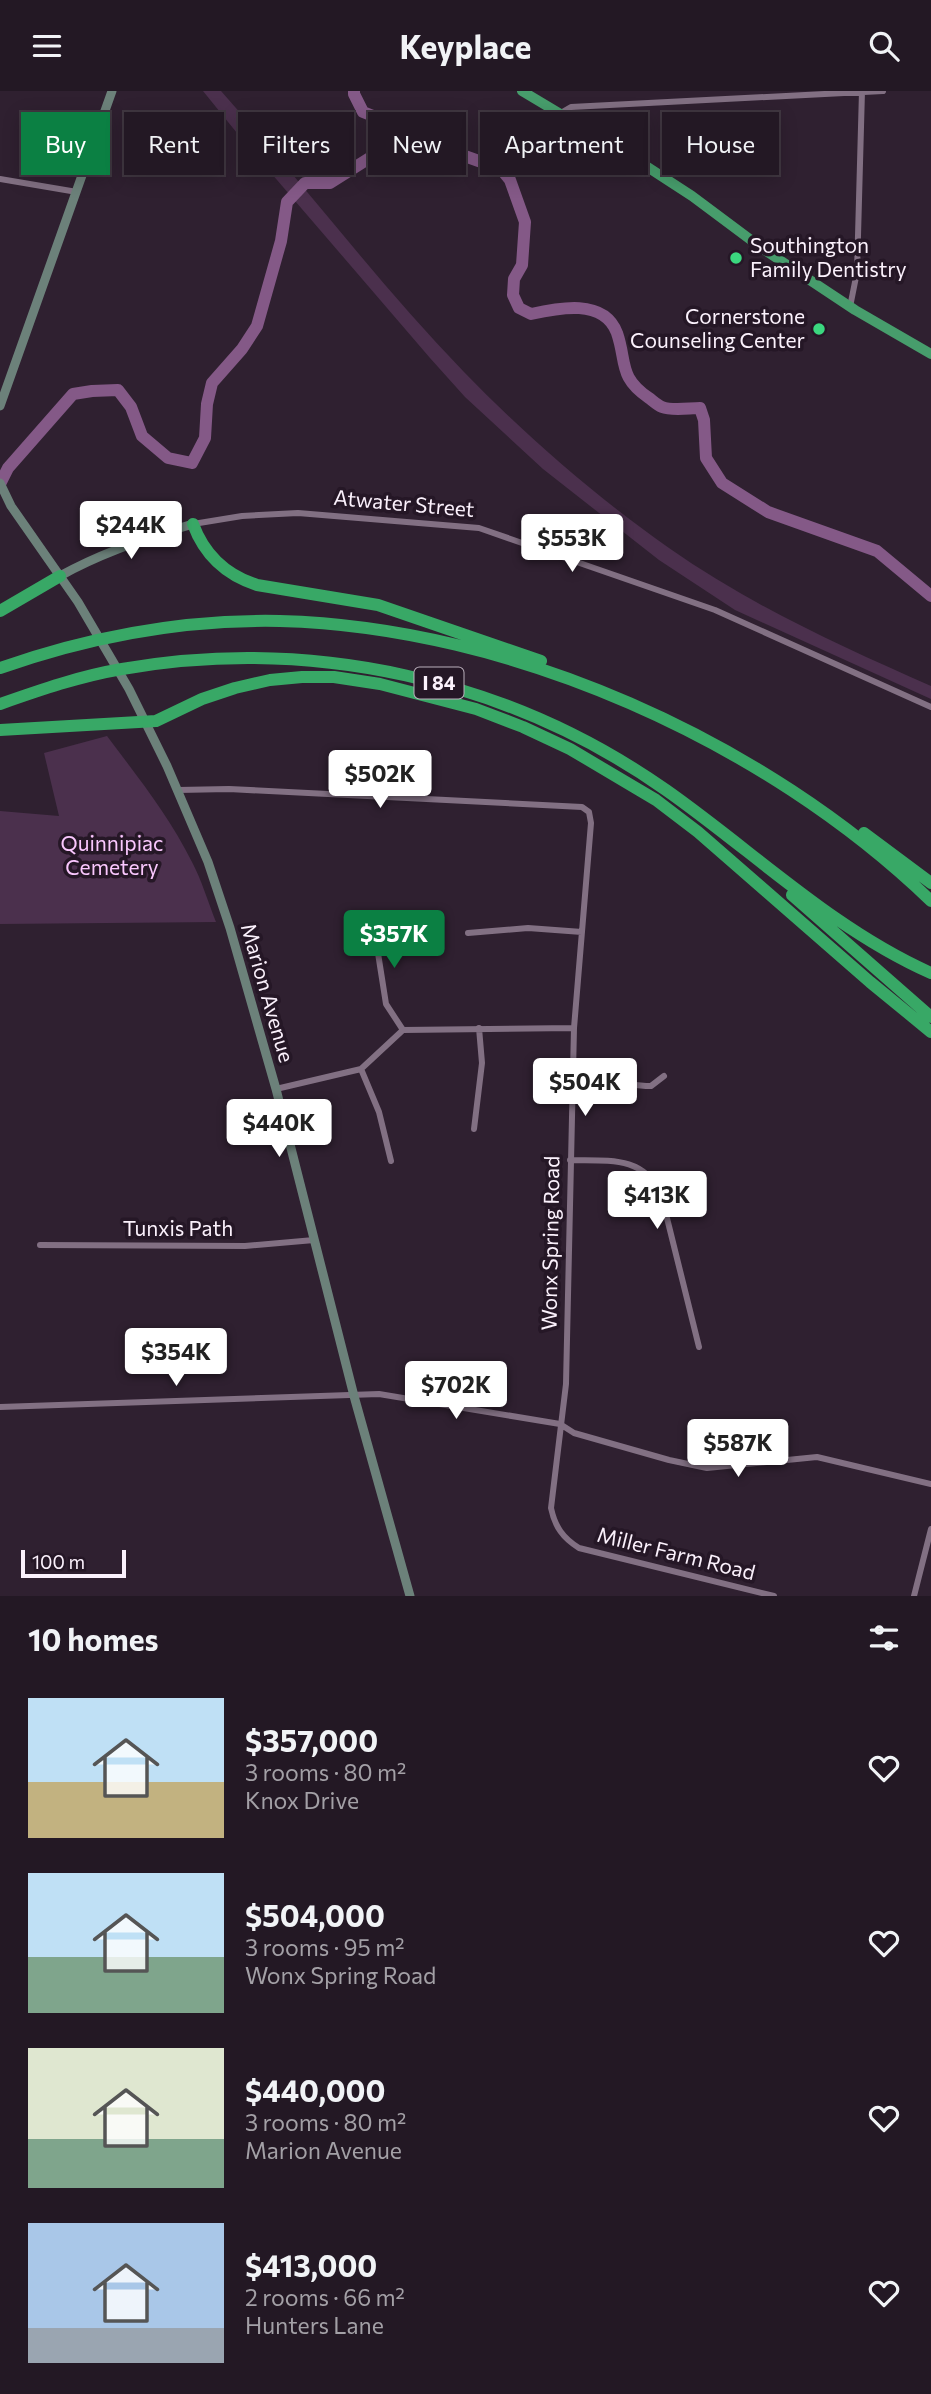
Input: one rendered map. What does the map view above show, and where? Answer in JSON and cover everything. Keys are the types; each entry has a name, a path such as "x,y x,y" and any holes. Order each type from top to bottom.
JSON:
{"highway":[{"path":"522,91 556,112"},
{"path":"648,167 850,307 931,354"},
{"path":"193,524 201,542 215,561 245,581 378,605 576,674 636,706"},
{"path":"0,611 60,576"},
{"name":"I 84","path":"0,668 85,641 118,634 228,622 290,622 354,627 491,655 565,678 636,706 706,740 772,779 867,846 931,901"},
{"name":"I 84","path":"0,704 103,673 229,658 305,660 382,670 457,688 529,714 599,748 654,782 707,821 931,1017"},
{"path":"0,730 32,726 146,722 162,719 202,699 235,688 302,677 344,678 453,702 499,717 592,760 656,800 698,832 931,1032"},
{"path":"772,779 836,813 931,883"},
{"path":"707,821 832,916 888,951 931,973"}],"main road":[{"path":"0,406 112,91"},
{"name":"Marion Avenue","path":"1,486 19,518 93,627 146,722 178,790 216,884 276,1089 354,1395 410,1596"},
{"name":"Atwater Street","path":"60,576 84,563 193,524"}],"street":[{"path":"562,112 571,107 883,91"},
{"path":"850,307 857,272 862,92"},
{"path":"0,179 77,192"},
{"name":"Atwater Street","path":"193,524 242,516 298,513 479,528 715,610 931,707"},
{"name":"Wonx Spring Road","path":"178,790 243,790 582,807 589,812 591,823 574,1028 566,1384 560,1424"},
{"path":"372,915 386,1004 402,1030"},
{"path":"468,933 528,929 582,932"},
{"path":"474,1129 482,1063 479,1028"},
{"path":"276,1089 361,1069 402,1030 574,1028"},
{"path":"361,1069 379,1112 391,1161"},
{"path":"573,1079 652,1086 664,1076"},
{"path":"570,1160 634,1165 656,1181 699,1347"},
{"name":"Tunxis Path","path":"40,1245 245,1246 314,1240"},
{"path":"0,1407 379,1394 560,1424 574,1433 669,1460 708,1468 817,1457 931,1483"},
{"name":"Miller Farm Road","path":"560,1424 551,1509 556,1527 570,1542 579,1548 774,1596"},
{"path":"914,1596 931,1529"}],"green space":[{"path":"203,91 221,91 239,112 238,134 224,117 224,112 220,112"},
{"path":"273,175 293,175 464,372 562,465 588,486 641,528 700,569 829,640 931,686 931,699 735,610 659,560 543,469 465,397"},
{"name":"Quinnipiac Cemetery","path":"107,736 183,845 199,877 216,922 0,924 0,811 59,816 44,753"}],"waterway":[{"path":"354,91 363,112 391,123 406,135 501,169 510,180 525,222 522,265 514,279 513,295 519,308 531,314 567,308 602,314 611,322 617,333 625,369 639,390 666,408 700,408 704,420 706,458 722,483 768,512 877,551 931,596"},
{"path":"0,484 8,468 73,394 92,391 118,390 131,407 142,436 168,458 192,463 205,438 207,404 212,383 242,349 257,326 281,241 287,202 305,183 330,183 368,159"}],"place":[{"name":"Southington Family Dentistry","path":"736,258"},
{"name":"Cornerstone Counseling Center","path":"819,329"}]}
